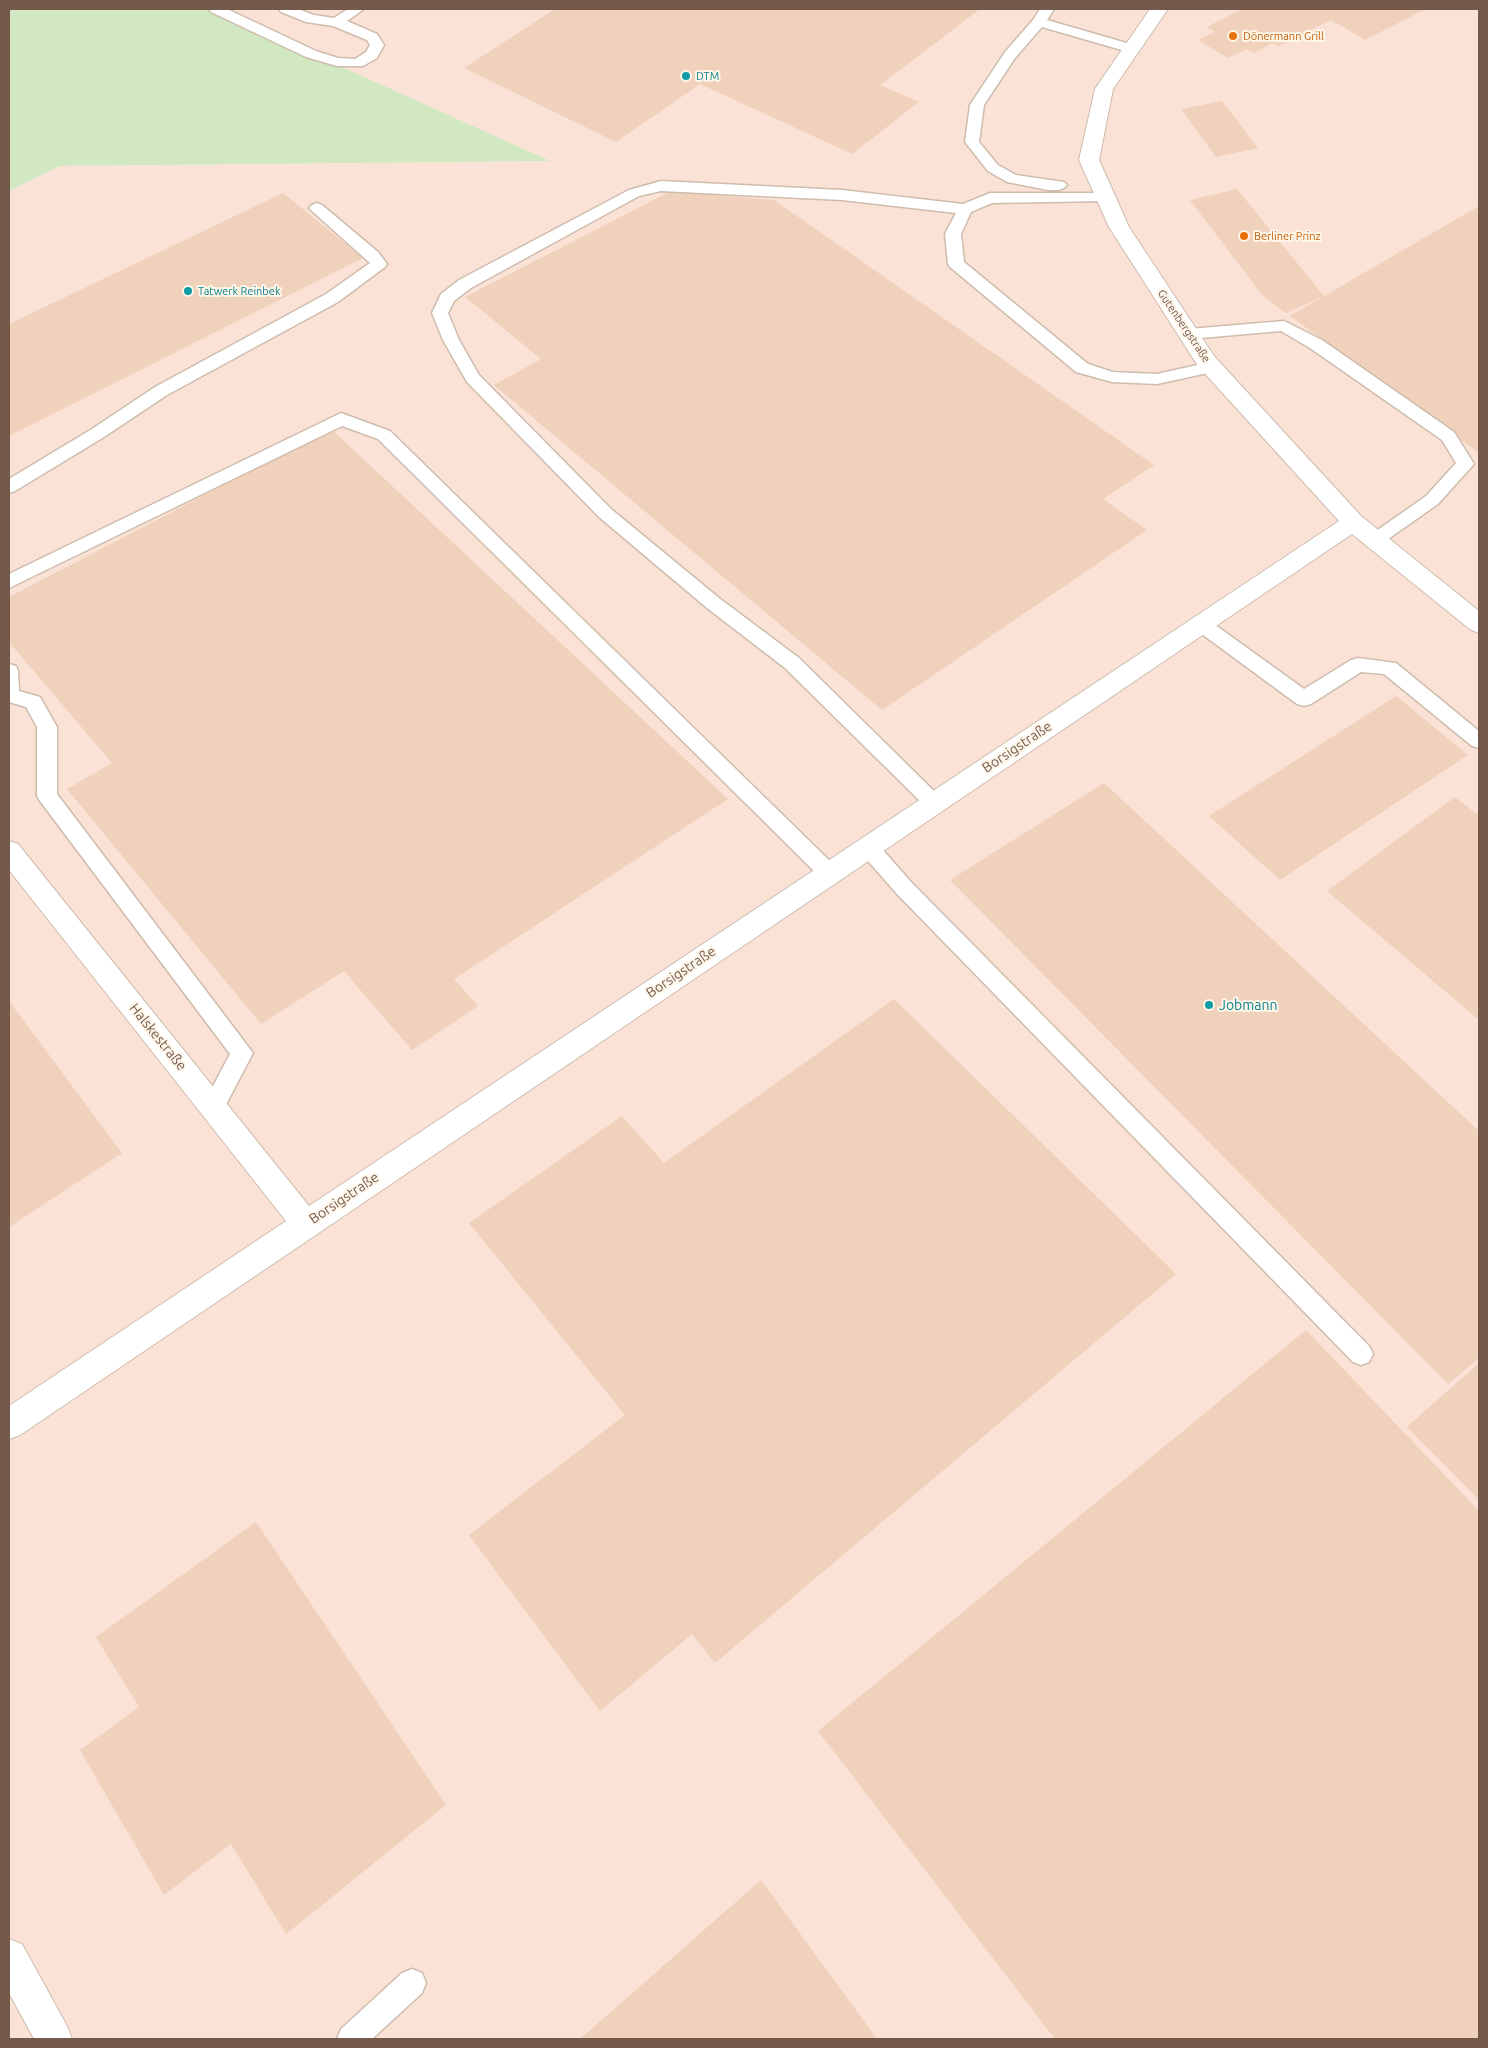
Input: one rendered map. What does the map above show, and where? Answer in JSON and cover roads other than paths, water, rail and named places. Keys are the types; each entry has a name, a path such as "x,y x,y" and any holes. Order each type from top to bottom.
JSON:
{"street":[{"name":"Gutenbergstraße","path":"1160,9 1104,89 1089,160 1118,227 1211,367 1353,522 1479,624"},
{"name":"Borsigstraße","path":"9,1424 1353,522"},
{"name":"Halskestraße","path":"9,851 306,1224"},
{"path":"9,1957 54,2039"}],"lane":[{"path":"216,9 311,54 337,62 358,62 372,55 377,45 372,37 336,22 311,19 286,9"},
{"path":"336,22 357,9"},
{"path":"1047,9 1039,22 1010,55 976,105 972,142 993,168 1012,179 1048,185 1102,190"},
{"path":"1039,22 1132,50"},
{"path":"934,803 792,663 713,603 605,513 473,378 451,340 440,313 447,298 464,284 634,194 661,186 842,195 964,209 990,198 1102,190"},
{"path":"9,487 98,433 161,391 332,298 379,264 317,208"},
{"path":"964,209 953,234 956,264 1082,368 1112,377 1157,379 1211,367"},
{"path":"1188,334 1284,326 1316,344 1448,436 1466,464 1432,500 1375,540"},
{"path":"9,582 341,419 384,435 829,873"},
{"path":"1201,624 1304,699 1358,664 1389,668 1479,741"},
{"path":"9,671 10,695 33,702 47,727 47,796 242,1053 213,1106"},
{"path":"868,847 904,888 1361,1354"},
{"path":"351,2039 412,1983"}],"place":[{"name":"Dönermann Grill","path":"1233,36"},
{"name":"DTM","path":"686,76"},
{"name":"Berliner Prinz","path":"1244,236"},
{"name":"Tatwerk Reinbek","path":"188,291"},
{"name":"Jobmann","path":"1209,1005"}]}
